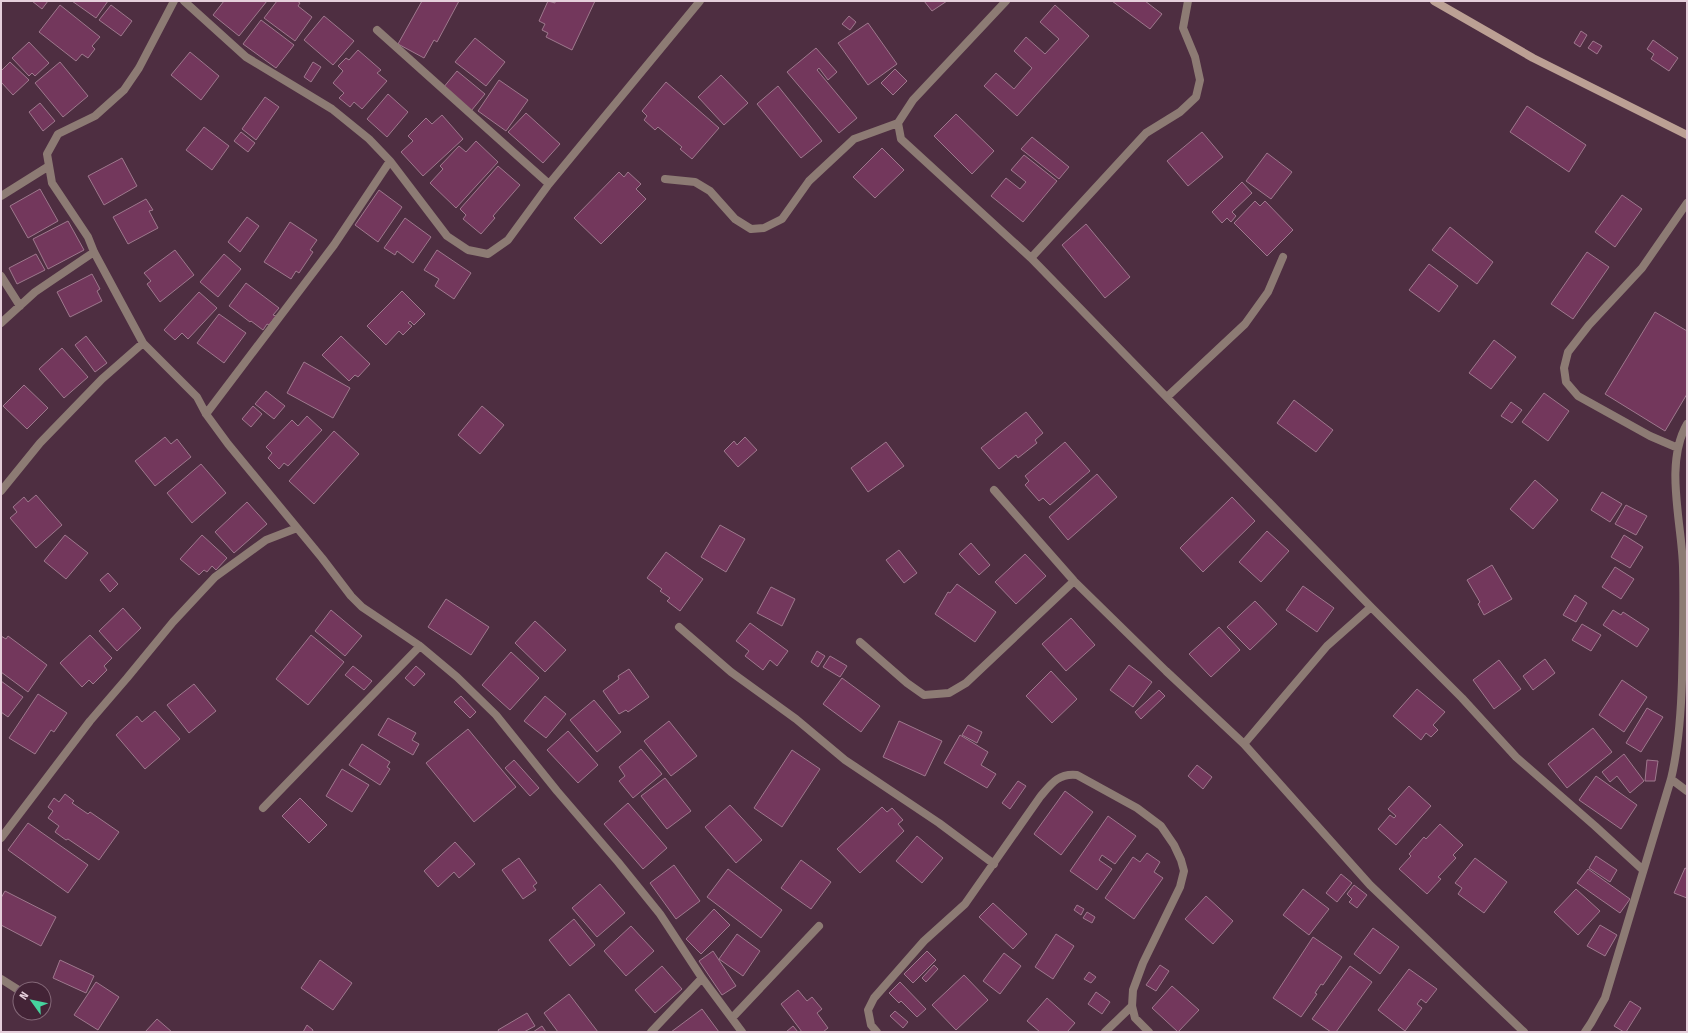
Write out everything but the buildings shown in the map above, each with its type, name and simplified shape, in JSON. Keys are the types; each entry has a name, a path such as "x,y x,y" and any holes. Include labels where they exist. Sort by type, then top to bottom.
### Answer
{"main road":[{"path":"1434,1 1533,58 1687,135"}],"street":[{"path":"174,1 139,68 124,90 95,116 58,134 47,154 52,183 88,237 94,252 143,343 197,398 206,414 228,444 351,596 362,607 420,646 457,678 496,716 660,914 702,978 742,1032"},
{"path":"184,1 246,57 332,110 369,139 390,161 447,236 468,250 488,254 508,240 549,184 700,1"},
{"path":"665,179 695,182 710,191 735,219 751,229 764,228 782,219 810,181 854,139 898,123 913,100 1006,1"},
{"path":"1031,258 1146,132 1180,112 1196,97 1200,80 1195,57 1183,28 1188,1"},
{"path":"377,30 549,184"},
{"path":"898,123 901,138 1031,258 1371,607 1462,698 1516,757 1643,870"},
{"path":"206,414 334,245 390,161"},
{"path":"1,196 49,166"},
{"path":"1678,448 1650,436 1578,396 1566,382 1564,368 1568,352 1589,325 1642,268 1687,203"},
{"path":"1,323 35,292 94,252"},
{"path":"1166,397 1245,324 1262,303 1283,257"},
{"path":"1,276 20,306"},
{"path":"1,491 40,443 102,379 143,343"},
{"path":"1585,1032 1592,1023 1605,998 1676,758 1681,715 1684,617 1682,545 1675,484 1675,466 1678,448 1687,424"},
{"path":"994,490 1074,581 1166,672 1244,744 1370,885 1524,1032"},
{"path":"1,838 90,721 173,622 215,577 266,540 297,528"},
{"path":"860,642 907,683 924,695 949,693 966,683 1074,581"},
{"path":"1244,744 1327,646 1371,607"},
{"path":"679,627 731,672 796,719 845,760 939,823 994,864"},
{"path":"263,808 420,646"},
{"path":"877,1032 871,1025 868,1010 874,998 924,941 965,904 1051,783 1068,774 1077,775 1116,795 1137,808 1161,826 1174,845 1181,860 1184,871 1180,887 1143,963 1133,990 1132,1006 1134,1018 1149,1032"},
{"path":"1671,779 1687,791"},
{"path":"732,1018 819,926"},
{"path":"651,1032 702,978"},
{"path":"1,979 12,987"},
{"path":"1105,1032 1132,1006"}]}
